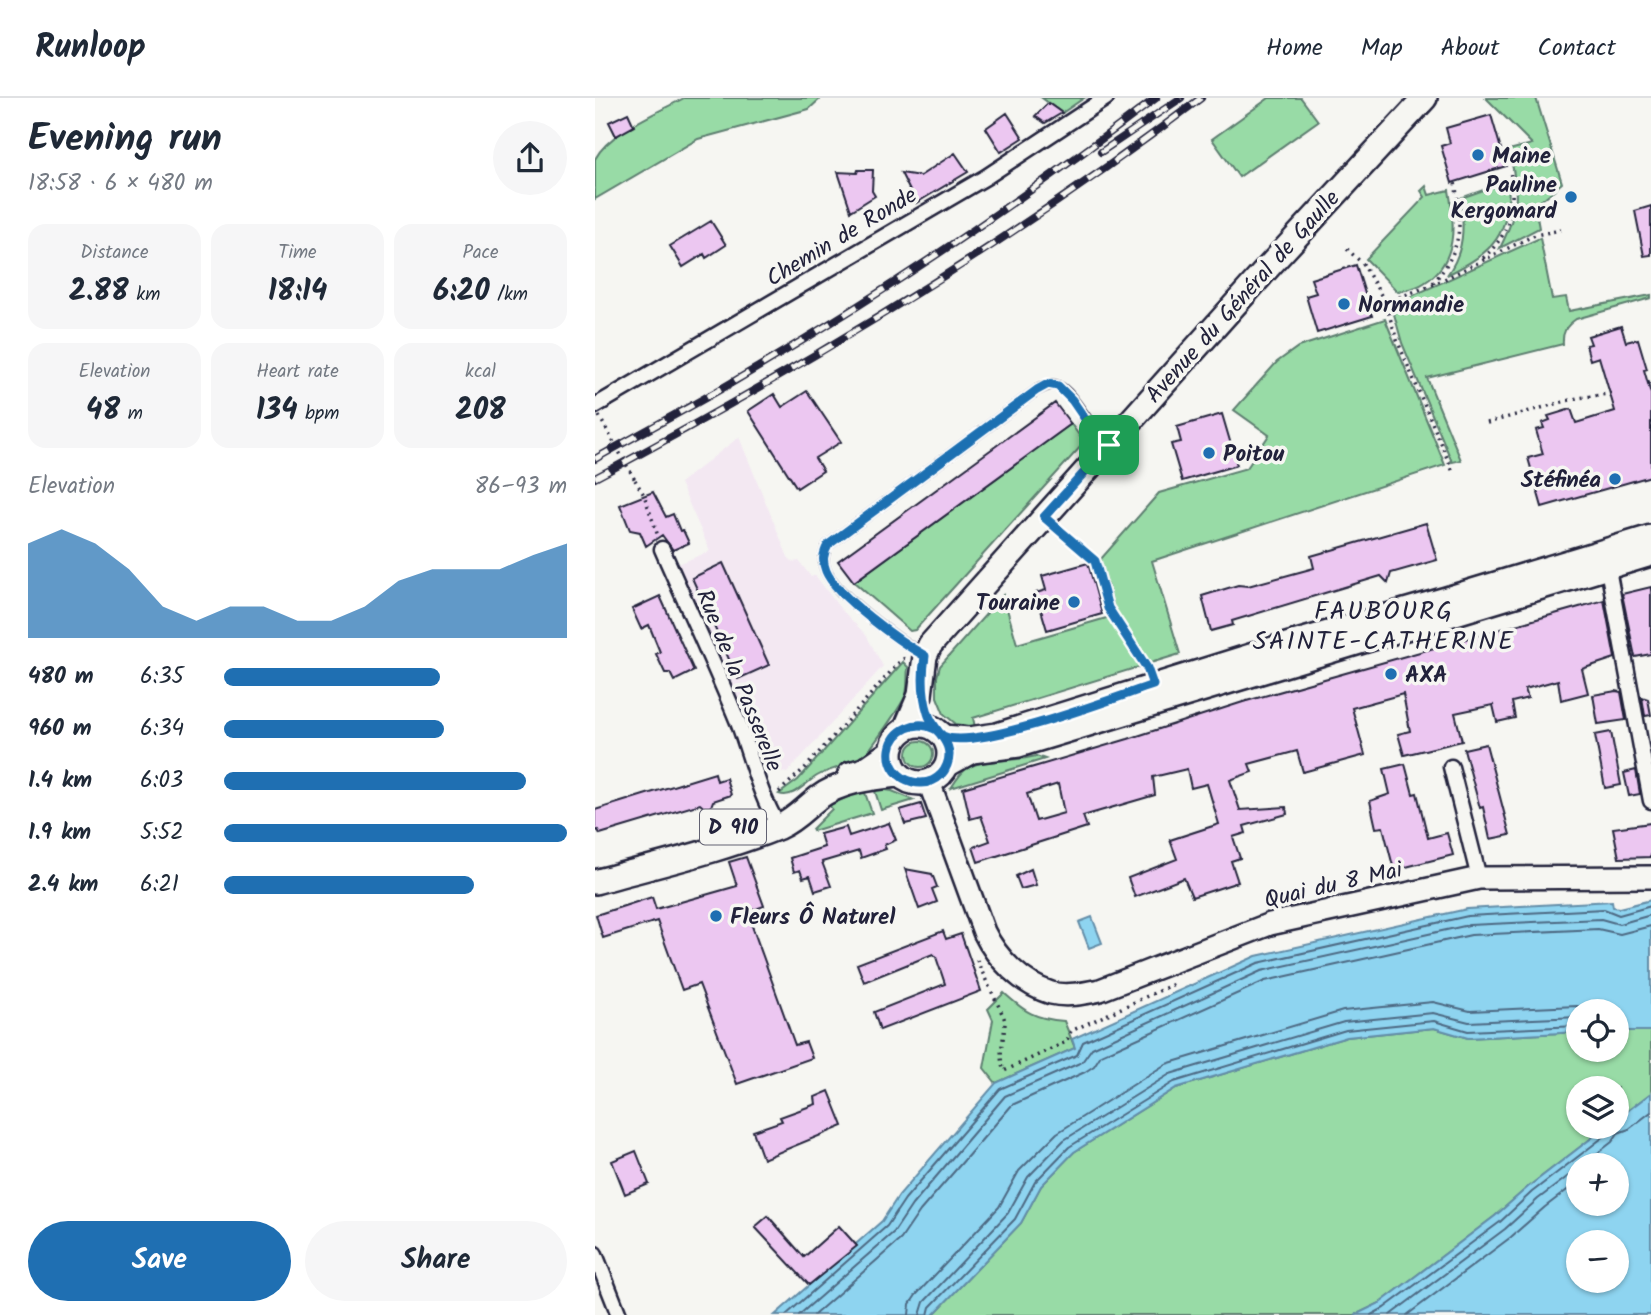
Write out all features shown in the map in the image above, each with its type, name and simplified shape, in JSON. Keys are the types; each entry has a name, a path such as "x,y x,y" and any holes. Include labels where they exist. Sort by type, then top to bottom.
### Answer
{"main road":[{"name":"Avenue du Général de Gaulle","path":"906,728 915,709 925,656 930,645 1288,245 1425,98"},
{"path":"1651,536 997,734 969,738 915,725 906,728 895,738 890,752 892,764 899,775 913,783 929,782 936,779 947,766 972,752 1019,746 1651,555"},
{"name":"Avenue du Général de Gaulle","path":"922,681 927,713 938,732"},
{"path":"938,732 949,748 947,766"},
{"name":"D 910","path":"595,882 722,847 776,821 792,806 827,784 864,770 890,752"},
{"name":"D 910","path":"595,866 795,818 820,796 841,786 867,778 899,775"},
{"name":"Quai du 8 Mai","path":"929,782 992,949 1022,978 1053,994 1079,994 1100,990 1270,924 1479,878 1651,877"}],"street":[{"name":"Chemin de Ronde","path":"597,411 986,177 1106,98"},
{"name":"Rue de la Passerelle","path":"662,549 727,695 745,740 761,793 776,821"},
{"path":"1608,569 1651,801"},
{"path":"1451,766 1479,878"},
{"path":"595,1254 619,1315"}],"lane":[{"path":"925,656 904,643 831,581 826,570 824,553 828,545 1048,384 1058,386 1072,400 1094,432 1109,445"}],"path":[{"path":"1479,262 1498,245 1509,223 1513,193 1510,169"},
{"path":"1432,285 1455,252 1459,228 1455,181"},
{"path":"1385,302 1432,285 1535,235 1561,230"},
{"path":"1347,249 1363,264 1385,302 1397,340 1453,472"},
{"path":"1487,424 1577,398 1616,393"},
{"path":"597,411 644,495 662,549"},
{"path":"1044,517 1095,561 1108,608 1147,668 1153,685"},
{"path":"776,821 775,795 805,768 902,659 925,656"}],"shaded area":[{"path":"739,437 788,557 793,562 799,561 811,577 815,575 839,607 866,635 883,666 787,773 768,769 676,565 710,551 680,483"}],"green space":[{"path":"684,98 821,98 809,109 698,139 595,199 595,159 602,149 622,132"},
{"path":"1042,98 1084,98 1062,113"},
{"path":"1269,98 1301,98 1318,121 1239,177 1212,139"},
{"path":"1486,98 1536,98 1562,183 1535,206 1539,228 1500,248 1511,222 1516,200 1509,150 1532,144"},
{"path":"1509,181 1506,216 1496,240 1477,258 1447,275 1457,257 1462,238 1461,198"},
{"path":"1426,186 1429,195 1449,190 1453,229 1448,253 1435,274 1424,283 1398,292 1366,259 1425,197 1421,191"},
{"path":"1540,238 1552,299 1566,297 1569,311 1651,295 1651,298 1576,319 1565,330 1563,344 1427,378 1461,460 1452,462 1402,343 1394,314 1399,306 1414,295"},
{"path":"1385,319 1445,465 1152,561 1180,654 1147,664 1114,609 1100,560 1159,493 1247,468 1269,435 1234,410 1277,362 1298,347"},
{"path":"1071,424 1083,444 915,630 910,631 854,582"},
{"path":"1003,595 1017,644 1110,617 1142,666 973,718 975,727 956,724 944,714 937,697 940,666"},
{"path":"903,662 908,667 906,694 863,757 817,776 790,794 779,794 798,780"},
{"path":"920,741 929,745 933,754 929,763 920,767 911,763 907,754 911,745"},
{"path":"1036,756 1045,759 951,788 971,766"},
{"path":"874,788 892,791 914,800 881,810"},
{"path":"864,790 872,813 813,831 832,809 829,805"},
{"path":"1004,993 1031,1013 1064,1021 1075,1048 996,1083 984,1068 993,1020 988,1009"},
{"path":"1434,1028 1468,1038 1566,1033 1566,1062 1629,1062 1629,1031 1651,1031 1651,1093 1629,1110 1629,1076 1566,1076 1566,1139 1590,1139 1572,1153 1566,1153 1566,1158 1495,1216 1380,1303 1355,1315 933,1315 1021,1223 1041,1186 1074,1152 1176,1088 1347,1037"}],"water":[{"path":"1651,900 1651,1031 1629,1031 1629,999 1566,999 1566,1033 1468,1038 1434,1028 1347,1037 1176,1088 1074,1152 1041,1186 1021,1223 933,1315 775,1315 882,1221 899,1195 996,1083 1075,1048 1072,1039 1256,956 1467,909 1612,901 1613,907"},
{"path":"1092,917 1102,943 1089,948 1079,922"},
{"path":"1651,1093 1651,1315 1355,1315 1380,1303 1495,1216 1566,1158 1566,1216 1629,1216 1629,1153 1572,1153 1590,1139 1629,1139 1629,1110"}],"building":[{"path":"1048,103 1062,113 1045,123 1035,116"},
{"path":"628,113 634,126 616,136 609,122"},
{"path":"1007,113 1023,138 1001,152 986,128"},
{"name":"Maine","path":"1491,115 1506,166 1452,183 1441,146 1450,143 1446,128"},
{"path":"955,153 968,172 916,203 901,173 920,176"},
{"path":"858,170 873,170 872,191 875,196 851,211 838,172 857,173"},
{"path":"1651,206 1651,255 1644,256 1635,211"},
{"path":"711,221 726,245 706,258 704,254 683,267 670,246"},
{"name":"Normandie","path":"1356,265 1372,316 1317,333 1306,296 1316,293 1311,279"},
{"path":"1621,326 1626,342 1638,339 1647,369 1644,370 1651,394 1651,476 1542,507 1528,458 1543,454 1536,430 1544,428 1542,423 1550,420 1548,416 1571,409 1576,423 1615,411 1599,357 1590,360 1586,345 1591,344 1588,336"},
{"path":"807,391 841,442 815,458 823,471 797,488 748,411 774,394 782,407"},
{"path":"1055,403 1071,424 854,582 838,561"},
{"name":"Poitou","path":"1222,414 1237,465 1182,481 1171,444 1181,442 1177,427"},
{"path":"653,492 666,517 673,514 689,543 673,550 662,535 646,546 640,532 630,530 620,505"},
{"path":"1426,523 1437,560 1391,573 1388,583 1381,576 1232,621 1233,625 1211,631 1202,596 1314,568 1311,556"},
{"path":"723,563 769,665 738,679 692,578"},
{"name":"Touraine","path":"1088,563 1102,614 1047,630 1036,593 1046,590 1042,576"},
{"path":"1651,587 1651,654 1635,657 1622,594"},
{"path":"660,596 694,671 674,681 670,673 665,673 656,654 660,652 649,625 641,629 632,609"},
{"path":"1604,600 1615,658 1582,669 1588,693 1561,700 1558,680 1525,689 1528,698 1512,702 1515,718 1497,722 1493,705 1455,713 1462,741 1404,755 1398,734 1410,731 1403,694 1352,708 1365,755 1303,772 1297,751 1249,764 1252,772 1230,780 1240,810 1286,807 1287,814 1244,826 1246,833 1233,837 1240,858 1231,861 1238,882 1192,897 1184,878 1135,897 1128,878 1177,859 1170,840 1219,824 1207,784 1191,788 1187,769 1153,777 1155,795 1083,816 1087,827 978,862 973,847 990,841 981,816 970,819 963,788 1243,702","holes":["1058,784 1064,813 1036,821 1027,794"]},
{"path":"1621,692 1626,720 1598,724 1593,695"},
{"path":"1642,697 1648,699 1651,715 1645,716"},
{"path":"1611,732 1621,785 1605,788 1595,735"},
{"path":"1486,744 1510,835 1490,839 1483,807 1480,808 1464,749"},
{"path":"1405,764 1413,794 1417,793 1428,838 1447,833 1453,855 1394,870 1383,827 1376,828 1370,801 1390,794 1384,769"},
{"path":"1636,770 1640,794 1629,796 1624,773"},
{"path":"715,773 717,781 726,778 731,795 713,801 709,812 700,804 600,834 598,830 595,831 595,810"},
{"path":"921,804 926,819 905,824 900,810"},
{"path":"889,823 896,840 884,845 886,849 861,858 859,851 822,862 831,886 815,891 810,876 803,878 800,870 794,872 790,858 824,847 820,834 846,827 849,836"},
{"path":"1651,823 1651,857 1619,858 1613,828"},
{"path":"746,857 764,906 747,912 795,1045 806,1042 812,1058 737,1084 699,984 682,990 657,921 603,938 596,915 652,897 656,909 737,886 729,862"},
{"path":"905,869 932,874 937,887 932,889 937,902 919,909"},
{"path":"1031,869 1036,885 1021,889 1016,876"},
{"path":"943,931 946,939 961,934 981,991 880,1030 874,1012 945,984 936,957 933,954 864,982 857,964"},
{"path":"829,1091 843,1126 763,1159 753,1131 782,1121 780,1117 816,1104 815,1097"},
{"path":"636,1151 649,1184 625,1194 612,1161"},
{"path":"768,1216 804,1257 839,1226 857,1246 809,1285 755,1227"}],"railway":[{"path":"595,459 725,387 902,277 1005,208 1156,98"},
{"path":"1101,152 1181,98"},
{"path":"595,478 752,392 906,300 1056,202 1201,98"}],"place":[{"name":"Maine","path":"1478,155"},
{"name":"Pauline Kergomard","path":"1571,197"},
{"name":"Normandie","path":"1344,304"},
{"name":"Poitou","path":"1209,453"},
{"name":"Stéfinéa","path":"1615,479"},
{"name":"Touraine","path":"1074,602"},
{"name":"AXA","path":"1391,674"},
{"name":"Fleurs Ô Naturel","path":"716,916"}],"district":[{"name":"FAUBOURG SAINTE-CATHERINE","path":"1384,625"}],"route":[{"path":"1109,445 1044,517 1095,561 1108,608 1147,668 1153,685 1015,729 981,737 943,736 933,728 924,725 906,728 895,738 890,752 895,770 905,780 921,784 936,779 949,760 947,741 933,728 927,713 922,681 925,656 904,643 831,581 824,561 828,545 1048,384 1058,386 1066,393 1094,432 1109,445"}]}
